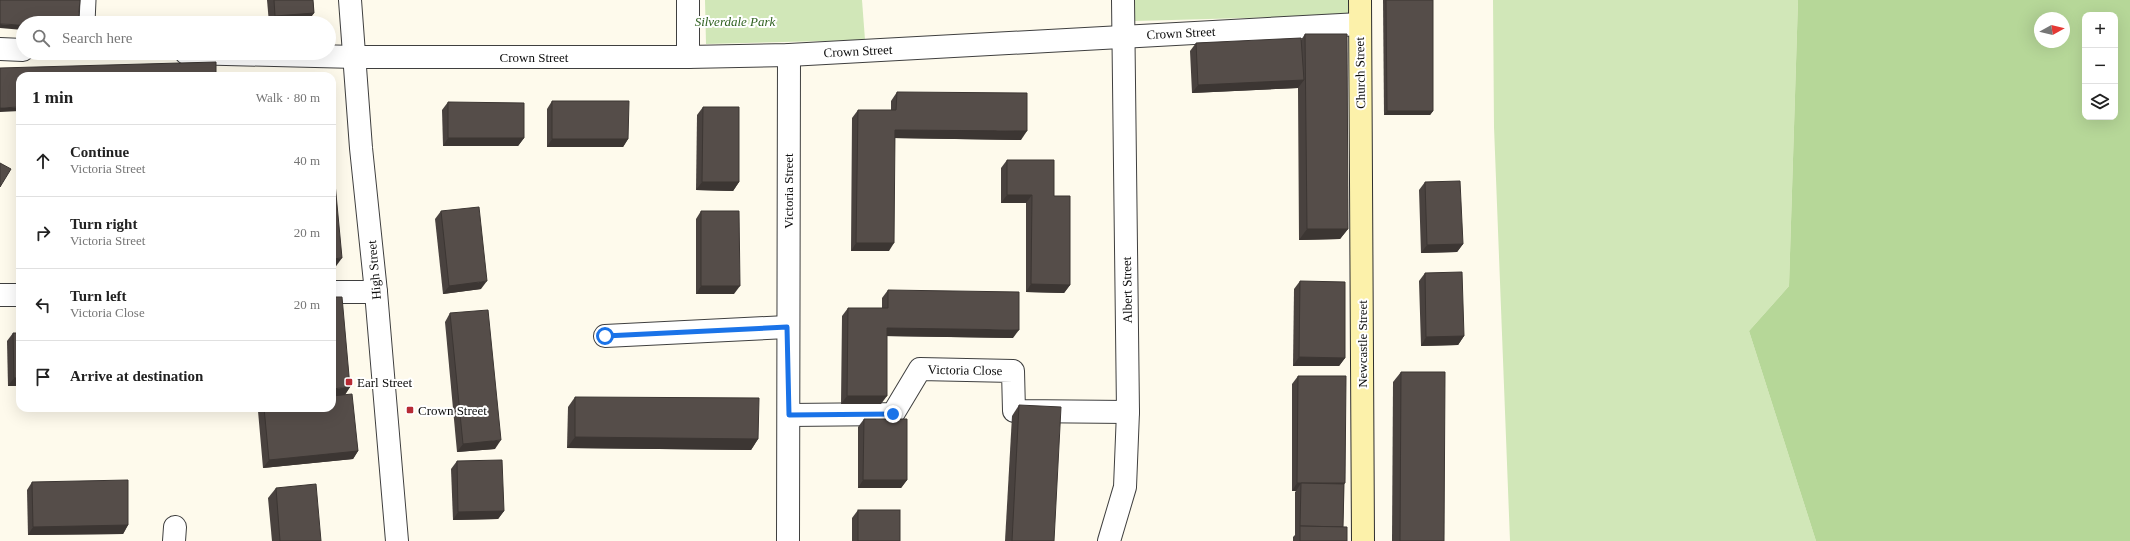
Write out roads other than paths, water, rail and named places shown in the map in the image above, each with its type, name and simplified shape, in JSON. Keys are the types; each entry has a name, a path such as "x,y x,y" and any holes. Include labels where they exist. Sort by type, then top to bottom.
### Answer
{"main road":[{"name":"Church Street","path":"1360,0 1362,147"},
{"name":"Newcastle Street","path":"1362,147 1363,541"}],"street":[{"name":"High Street","path":"350,0 356,57 361,148 376,292 397,541"},
{"path":"688,0 688,57"},
{"name":"Albert Street","path":"1109,541 1125,487 1128,412 1123,0"},
{"name":"Crown Street","path":"336,57 688,57 789,55 1360,24"},
{"path":"0,49 16,50"},
{"name":"Victoria Street","path":"788,541 789,415 787,327 789,55"},
{"path":"336,292 376,292"},
{"path":"0,295 16,295"},
{"path":"605,336 787,327"},
{"name":"Victoria Close","path":"789,415 893,414 920,369 1013,371 1014,411 1128,412"}],"lane":[{"path":"87,16 88,0"}],"place":[{"name":"Earl Street","path":"349,382"},
{"name":"Crown Street","path":"410,410"}],"park label":[{"name":"Silverdale Park","path":"735,21"}]}
